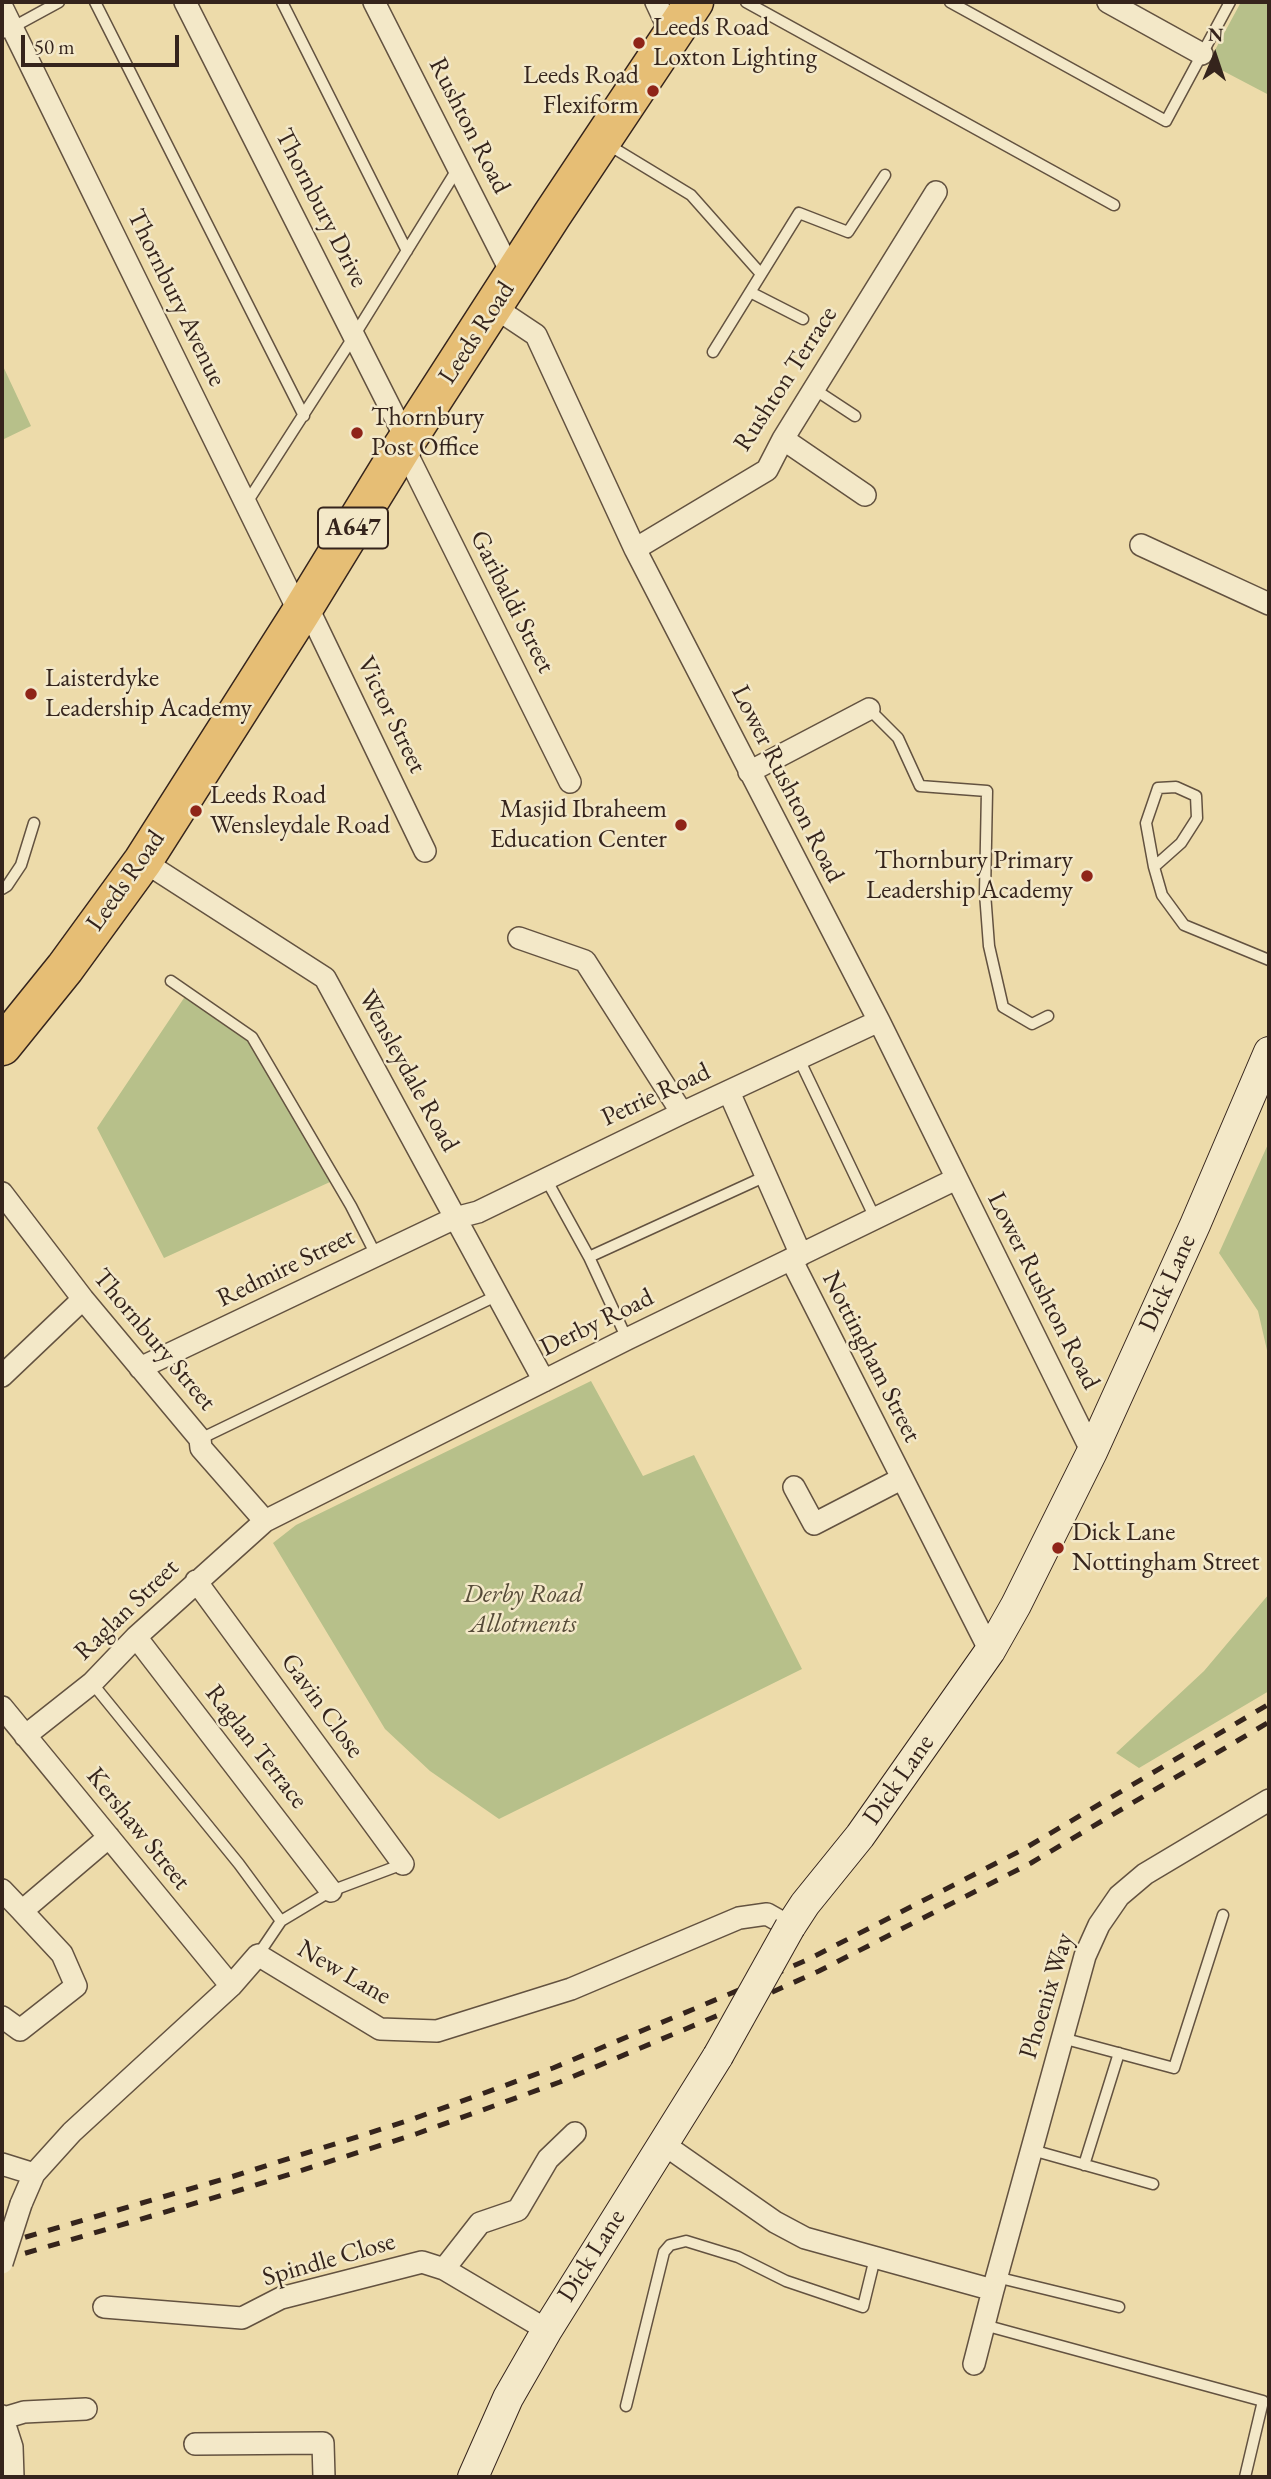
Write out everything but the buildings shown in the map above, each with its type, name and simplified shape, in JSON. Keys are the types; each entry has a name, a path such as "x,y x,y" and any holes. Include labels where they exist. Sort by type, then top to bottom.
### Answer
{"highway":[{"name":"Leeds Road","path":"2,1046 65,968 143,861 405,443 694,2"}],"street":[{"name":"Thornbury Drive","path":"185,2 354,336 405,443"},
{"name":"Rushton Road","path":"374,2 458,168 503,291"},
{"path":"656,2 672,36"},
{"path":"1108,2 1202,54"},
{"name":"Thornbury Avenue","path":"2,7 7,30 246,504 303,609"},
{"name":"Rushton Terrace","path":"635,549 767,470 783,439 936,192"},
{"name":"Lower Rushton Road","path":"503,291 536,335 635,549 879,1021 1092,1452"},
{"path":"783,439 865,495"},
{"name":"Garibaldi Street","path":"405,443 570,782"},
{"path":"1141,545 1269,604"},
{"name":"Victor Street","path":"303,609 425,850"},
{"path":"749,772 869,709"},
{"name":"Wensleydale Road","path":"143,861 325,978 544,1381"},
{"path":"519,938 585,961 682,1113"},
{"name":"Petrie Road","path":"455,1217 478,1212 879,1021"},
{"name":"Dick Lane","path":"473,2477 508,2398 547,2330 718,2056 790,1927 811,1896 860,1836 990,1651 1016,1605 1092,1452 1195,1225 1269,1052"},
{"path":"729,1092 766,1177 796,1257"},
{"name":"Derby Road","path":"265,1521 627,1339 956,1179"},
{"name":"Thornbury Street","path":"2,1193 83,1300 200,1439 201,1448 265,1521"},
{"name":"Redmire Street","path":"140,1368 455,1217"},
{"name":"Nottingham Street","path":"796,1257 901,1479 990,1651"},
{"path":"2,1376 83,1300"},
{"name":"Nottingham Street","path":"794,1487 814,1524 901,1479"},
{"name":"Raglan Street","path":"25,1736 92,1683 136,1637 265,1521"},
{"name":"Gavin Close","path":"196,1581 403,1864"},
{"name":"Raglan Terrace","path":"136,1637 331,1891"},
{"name":"Kershaw Street","path":"2,1707 231,1986"},
{"name":"Phoenix Way","path":"974,2364 994,2283 1091,1940 1119,1896 1145,1874 1269,1800"},
{"path":"22,1912 109,1837"},
{"path":"2,1890 62,1954 76,1986 20,2030 2,2017"},
{"name":"New Lane","path":"2,2263 34,2174 72,2132 231,1986 258,1955 380,2029 437,2031 571,1989 739,1918 768,1914 790,1927"},
{"path":"444,2269 480,2222 518,2210 548,2159 575,2133"},
{"path":"662,2143 789,2231 875,2258 994,2283"},
{"path":"2,2164 34,2174"},
{"name":"Spindle Close","path":"104,2306 242,2318 281,2298 422,2262 444,2269 547,2330"},
{"path":"13,2477 12,2447 3,2417 24,2412 86,2409"},
{"path":"195,2444 323,2443 324,2477"}],"lane":[{"path":"7,30 59,2"},
{"path":"95,2 303,415"},
{"path":"282,2 407,251"},
{"path":"746,2 1114,205"},
{"path":"950,2 1166,121 1230,2"},
{"path":"602,141 691,195 761,274"},
{"path":"246,504 458,168"},
{"path":"713,352 799,213 848,232 885,175"},
{"path":"750,292 803,319"},
{"path":"814,389 855,416"},
{"path":"869,709 898,738 920,786 987,791 985,893 989,946 1003,1007 1032,1024 1048,1016"},
{"path":"1154,867 1181,843 1197,818 1196,796 1176,787 1158,788 1146,823 1154,867 1162,895 1184,925 1269,960"},
{"path":"2,889 21,865 34,823"},
{"path":"171,981 252,1037 351,1206 376,1255"},
{"path":"799,1059 875,1218"},
{"path":"589,1257 766,1177"},
{"path":"546,1179 589,1257 627,1339"},
{"path":"200,1439 498,1295"},
{"path":"92,1683 239,1864 281,1921"},
{"path":"258,1955 281,1921 331,1891 403,1864"},
{"path":"1062,2038 1174,2068 1223,1915"},
{"path":"1084,2165 1119,2053"},
{"path":"1032,2150 1153,2184"},
{"path":"626,2406 664,2252 670,2245 686,2241 738,2257 786,2281 863,2307 875,2258"},
{"path":"994,2283 1119,2307"},
{"path":"984,2325 1263,2401 1245,2477"}],"green space":[{"path":"1241,2 1269,2 1269,95 1208,63"},
{"path":"2,364 31,426 2,440"},
{"path":"186,995 250,1041 330,1182 164,1258 97,1128"},
{"path":"1269,1142 1269,1359 1258,1311 1219,1253"},
{"name":"Derby Road Allotments","path":"591,1381 643,1476 694,1455 802,1669 499,1819 430,1771 385,1729 273,1543 296,1525"},
{"path":"1269,1594 1269,1691 1139,1768 1116,1753 1204,1671"}],"railway":[{"path":"2,2244 234,2176 410,2120 553,2068 751,1985 811,1958 1022,1850 1269,1704"},
{"path":"2,2260 240,2190 416,2134 560,2082 759,1998 819,1971 1031,1863 1269,1722"}],"place":[{"name":"Leeds Road Loxton Lighting","path":"639,43"},
{"name":"Leeds Road Flexiform","path":"653,91"},
{"name":"Thornbury Post Office","path":"357,433"},
{"name":"Laisterdyke Leadership Academy","path":"31,694"},
{"name":"Leeds Road Wensleydale Road","path":"196,811"},
{"name":"Masjid Ibraheem Education Center","path":"681,825"},
{"name":"Thornbury Primary Leadership Academy","path":"1087,876"},
{"name":"Dick Lane Nottingham Street","path":"1058,1548"}]}
